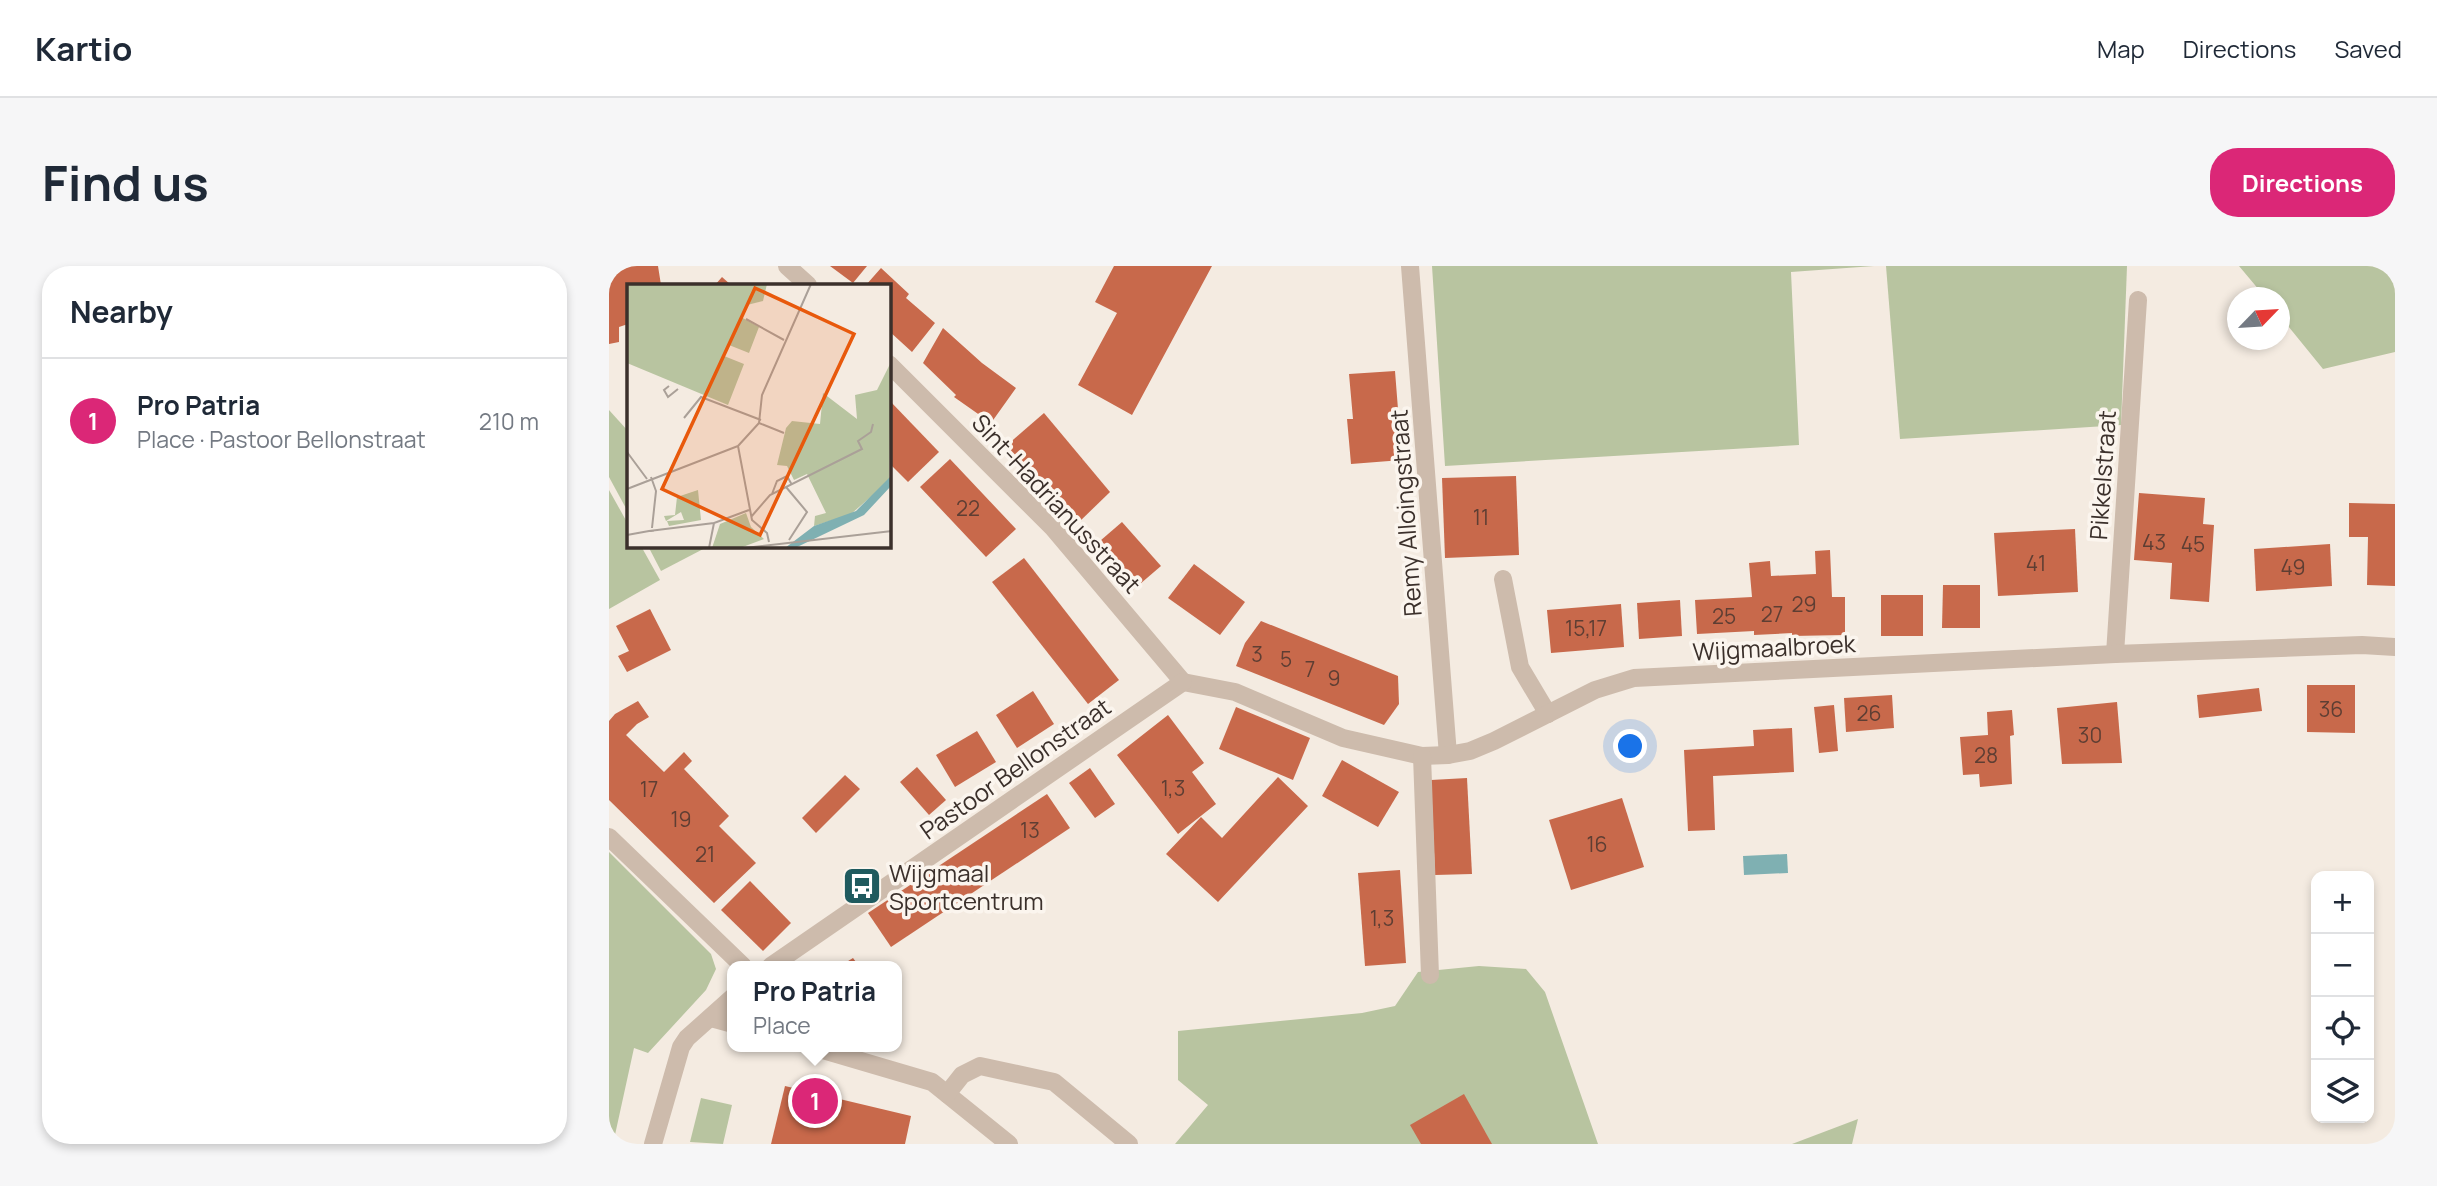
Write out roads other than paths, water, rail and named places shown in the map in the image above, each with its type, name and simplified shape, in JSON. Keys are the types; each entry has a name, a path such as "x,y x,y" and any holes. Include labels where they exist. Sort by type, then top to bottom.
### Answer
{"street":[{"path":"787,266 807,284"},
{"name":"Remy Alloingstraat","path":"1411,266 1448,755"},
{"name":"Pikkelstraat","path":"2115,654 2138,300"},
{"name":"Sint-Hadrianusstraat","path":"891,366 1053,528 1182,682"},
{"path":"1503,579 1520,667 1548,714"},
{"name":"Wijgmaalbroek","path":"1182,682 1235,692 1343,738 1422,756 1448,755 1494,741 1595,690 1634,678 2115,654 2362,645 2395,647"},
{"name":"Pastoor Bellonstraat","path":"778,961 1182,682"},
{"path":"1422,756 1430,975"},
{"path":"609,837 738,961"},
{"path":"653,1144 681,1047 687,1038 727,1003"},
{"path":"711,1017 727,1022"},
{"path":"830,1052 932,1082 1009,1144"},
{"path":"947,1094 962,1075 980,1066 1054,1082 1129,1144"}],"water":[{"path":"1787,854 1788,873 1744,875 1743,856"}],"place":[{"name":"Wijgmaal Sportcentrum","path":"862,886"},
{"name":"Pro Patria","path":"815,1101"}]}
